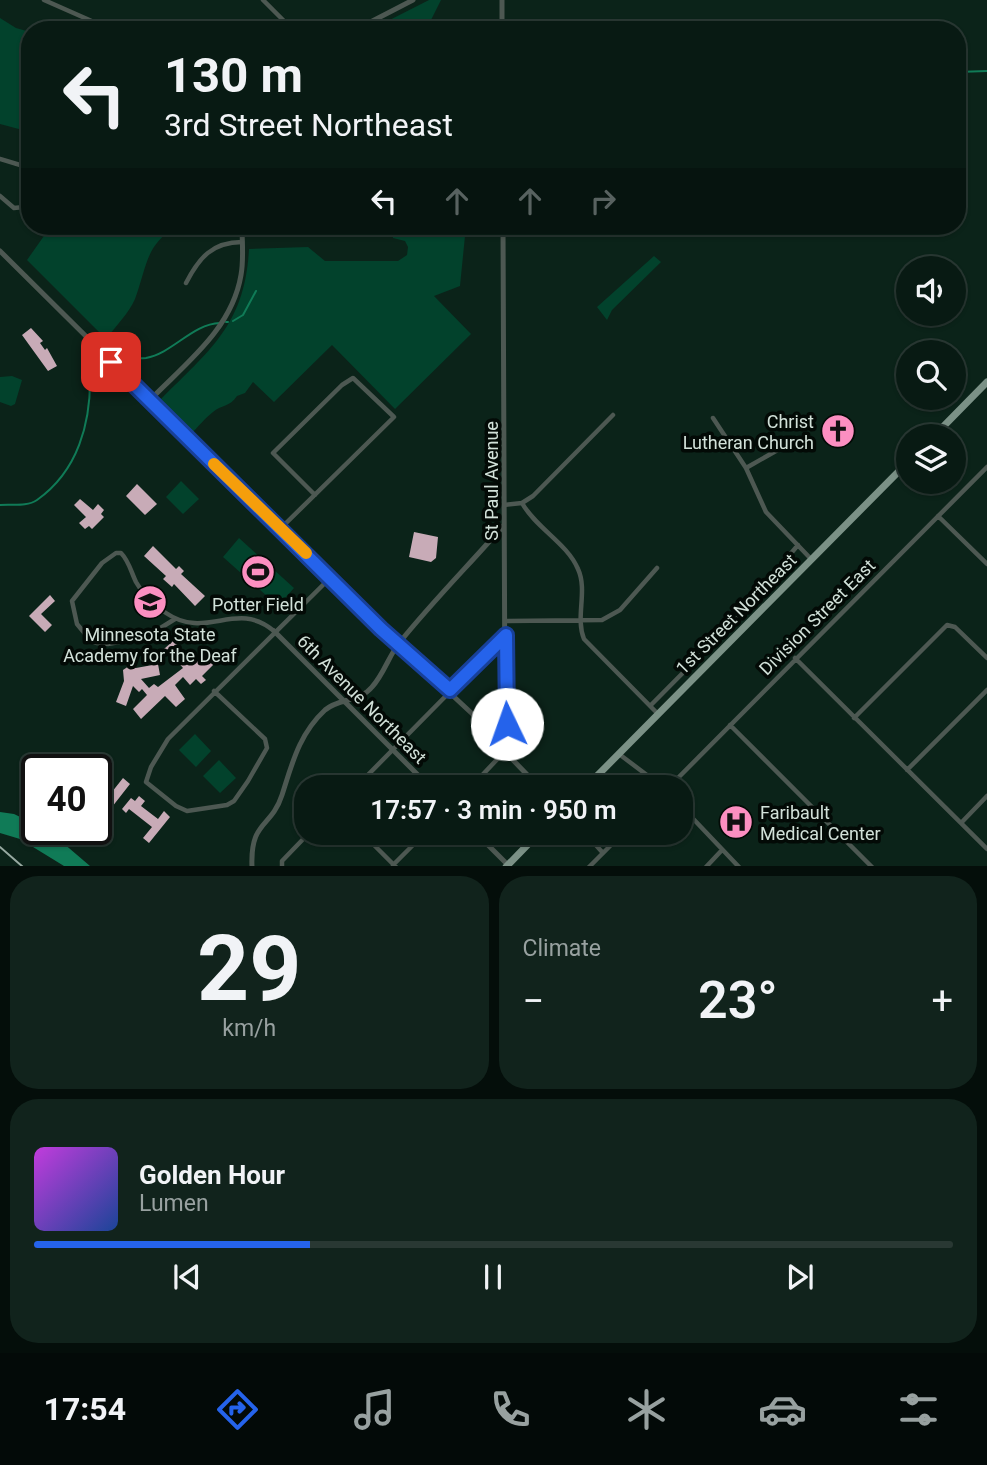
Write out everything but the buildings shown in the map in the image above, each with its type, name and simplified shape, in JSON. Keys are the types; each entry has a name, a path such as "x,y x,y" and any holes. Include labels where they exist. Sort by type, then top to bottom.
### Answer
{"main road":[{"path":"946,424 987,382"},
{"name":"1st Street Northeast","path":"598,775 896,474"},
{"path":"508,866 528,845"}],"street":[{"path":"44,0 92,21"},
{"path":"263,0 284,21"},
{"path":"372,21 413,0"},
{"path":"502,0 502,21"},
{"path":"0,159 21,165"},
{"path":"0,196 13,208 21,207"},
{"path":"150,400 210,340 226,316 241,275 242,235"},
{"name":"St Paul Avenue","path":"503,235 506,750"},
{"path":"186,283 196,264 210,250 226,243 242,242"},
{"path":"0,251 381,629 450,690 494,734 528,775"},
{"path":"280,529 315,495 394,418 353,378 342,385 272,453 315,495"},
{"path":"504,505 522,503 533,496 614,415"},
{"path":"713,418 746,468 766,512 812,559"},
{"path":"746,468 783,447"},
{"name":"Division Street East","path":"679,775 986,470"},
{"path":"522,503 530,517 568,555 579,571 581,631 586,642 659,715"},
{"path":"938,516 987,564"},
{"path":"252,866 252,849 257,831 282,796 293,755 325,711 370,690 399,643 504,525"},
{"path":"650,706 774,582 787,558 798,545"},
{"path":"176,619 146,636 108,644 91,641 77,624 72,601 97,568 116,552 125,558 138,586 149,601 176,619 200,624 241,616 256,619 274,631"},
{"path":"505,621 602,620 620,610 657,568"},
{"path":"214,691 265,739 267,748 234,801 215,808 187,811 176,806 146,782 159,750 214,691 331,577"},
{"path":"164,626 166,613"},
{"path":"854,718 950,625 987,659"},
{"name":"6th Avenue Northeast","path":"274,631 418,775"},
{"path":"367,775 506,635"},
{"path":"795,658 987,849"},
{"path":"907,770 987,690"},
{"path":"494,734 505,716"},
{"path":"730,725 872,866"},
{"path":"482,775 506,750"},
{"path":"619,754 648,775"},
{"path":"961,823 987,796"},
{"path":"693,819 739,866"},
{"path":"282,864 299,845"},
{"path":"374,845 394,866 412,845"},
{"path":"488,845 508,866"},
{"path":"595,845 603,853"},
{"path":"590,866 611,845"},
{"path":"706,866 722,850"}],"shaded area":[{"path":"429,0 441,0 430,21 388,21"},
{"path":"0,18 21,29 21,130 0,124"},
{"path":"45,235 164,235 148,258 135,299 126,315 106,339 27,260"},
{"path":"392,235 465,235 460,286 434,296 471,334 395,409 332,345 274,402 253,382 245,393 213,412 191,434 161,399 210,349 233,316 241,297 249,249 308,247 325,261 398,261 407,255 408,247 405,241 393,238"},
{"path":"654,256 661,262 612,310 607,320 597,307"},
{"path":"12,376 22,380 15,404 11,406 0,402 0,377"},
{"path":"181,481 199,499 183,514 166,497"},
{"name":"Potter Field","path":"239,538 294,588 278,606 223,557"},
{"path":"195,734 211,751 196,767 179,750"},
{"path":"219,760 236,778 220,793 203,776"},
{"path":"0,812 21,817 21,840 0,833"},
{"path":"30,845 65,845 90,866 64,866"}],"waterway":[{"path":"966,72 987,71"},
{"path":"233,321 243,315 256,291"},
{"path":"114,354 146,358 165,351 200,328 220,323"},
{"path":"0,505 33,502 63,475 79,445 84,428 90,375 105,361"}],"railway":[{"path":"0,847 22,866"}],"slow traffic":[{"path":"214,464 306,553"}],"place":[{"name":"Christ Lutheran Church","path":"838,431"},
{"name":"Potter Field","path":"258,572"},
{"name":"Minnesota State Academy for the Deaf","path":"150,602"},
{"name":"Faribault Medical Center","path":"736,822"}],"route":[{"path":"111,362 381,629 450,690 506,635 507,724"}]}
